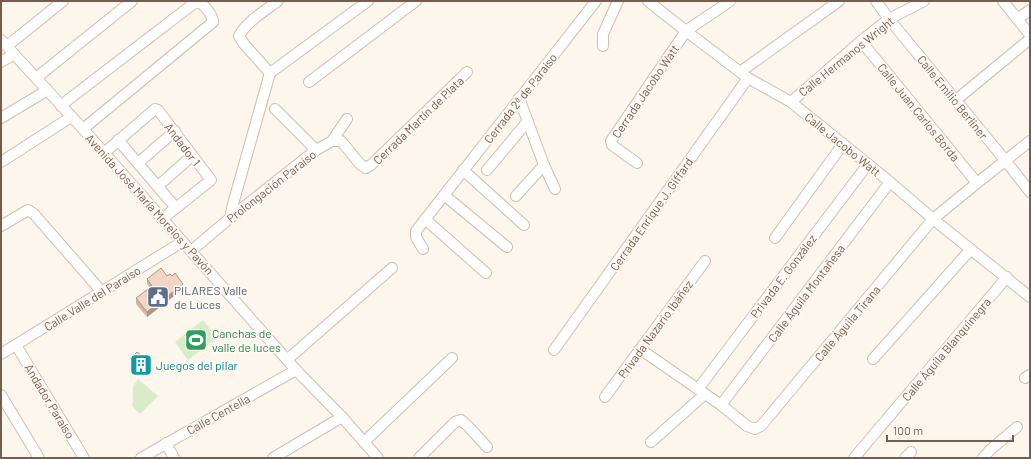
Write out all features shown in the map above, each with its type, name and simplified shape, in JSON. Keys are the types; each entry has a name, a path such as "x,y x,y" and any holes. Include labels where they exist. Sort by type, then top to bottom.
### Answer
{"street":[{"path":"4,43 63,1"},
{"path":"36,78 132,1"},
{"path":"270,73 244,44 239,36 247,25 278,1"},
{"path":"230,218 270,73 368,1"},
{"path":"309,82 416,1"},
{"name":"Cerrada 2ª de Paraíso","path":"423,249 416,237 416,230 596,1"},
{"path":"603,46 604,34 618,1"},
{"name":"Calle Jacobo Watt","path":"648,1 744,75 791,102 1030,297"},
{"path":"686,31 730,1"},
{"name":"Cerrada Enrique J. Giffard","path":"554,350 744,75 839,1"},
{"name":"Calle Emilio Berliner","path":"876,1 1030,192"},
{"name":"Calle Hermanos Wright","path":"791,102 861,41 889,19 924,1"},
{"path":"1003,1 1030,35"},
{"path":"62,106 193,4 198,2 202,4 212,18 213,22 83,129"},
{"path":"1017,19 1030,10"},
{"name":"Cerrada Jacobo Watt","path":"637,163 612,145 611,141 686,31"},
{"path":"956,100 1030,39"},
{"name":"Calle Juan Carlos Borda","path":"861,41 977,183"},
{"name":"Avenida José María Morelos y Pavón","path":"4,43 83,129 182,242 288,359 296,370 342,417 378,458"},
{"path":"1,62 14,54"},
{"name":"Cerrada Martín de Plata","path":"332,140 341,141 360,164 366,168 371,165 467,72"},
{"path":"1,118 47,89"},
{"path":"520,98 544,165 555,189"},
{"name":"Andador 1","path":"118,140 155,109 158,110 211,180 176,208"},
{"path":"275,109 316,150"},
{"path":"1,162 71,117"},
{"name":"Prolongación Paraíso","path":"191,251 316,150 332,140 347,119"},
{"path":"488,170 528,121"},
{"path":"138,163 175,131"},
{"path":"104,153 118,140 176,208 162,219"},
{"name":"Calle Águila Tirana","path":"721,405 747,426 755,429 761,426 933,219 1005,160 1030,142"},
{"path":"775,238 843,144"},
{"path":"158,186 192,156"},
{"name":"Privada E. González","path":"651,442 701,391 868,164"},
{"path":"516,196 544,165"},
{"path":"463,170 524,225"},
{"name":"Calle Águila Montañesa","path":"721,405 890,182"},
{"path":"444,195 508,247"},
{"path":"1,226 28,210 34,214 102,292"},
{"path":"425,219 486,273"},
{"name":"Calle Valle del Paraíso","path":"1,354 182,242"},
{"path":"873,359 971,249"},
{"name":"Privada Nazario Ibáñez","path":"605,397 705,261"},
{"path":"288,359 392,268"},
{"name":"Calle Águila Blanquinegra","path":"854,458 1007,277"},
{"name":"Andador Paraíso","path":"16,345 84,458"},
{"path":"640,349 721,405"},
{"path":"364,442 452,358"},
{"name":"Calle Centella","path":"141,458 296,370"},
{"path":"1,395 4,409 37,457"},
{"path":"273,458 342,417"},
{"path":"419,458 455,422 461,420 487,447"},
{"path":"983,458 1017,427"},
{"path":"166,443 174,458"}],"green space":[{"name":"Canchas de valle de luces","path":"203,320 217,338 188,360 175,342"},
{"path":"138,379 158,396 140,414 132,406 133,386"}],"building":[{"name":"PILARES Valle de Luces","path":"161,268 167,276 170,274 172,276 175,273 183,284 147,312 136,298 152,286 147,279"},
{"name":"Juegos del pilar","path":"137,352 151,363 144,372 130,359"}],"place":[{"name":"PILARES Valle de Luces","path":"158,297"},
{"name":"Canchas de valle de luces","path":"196,340"},
{"name":"Juegos del pilar","path":"141,365"}]}
